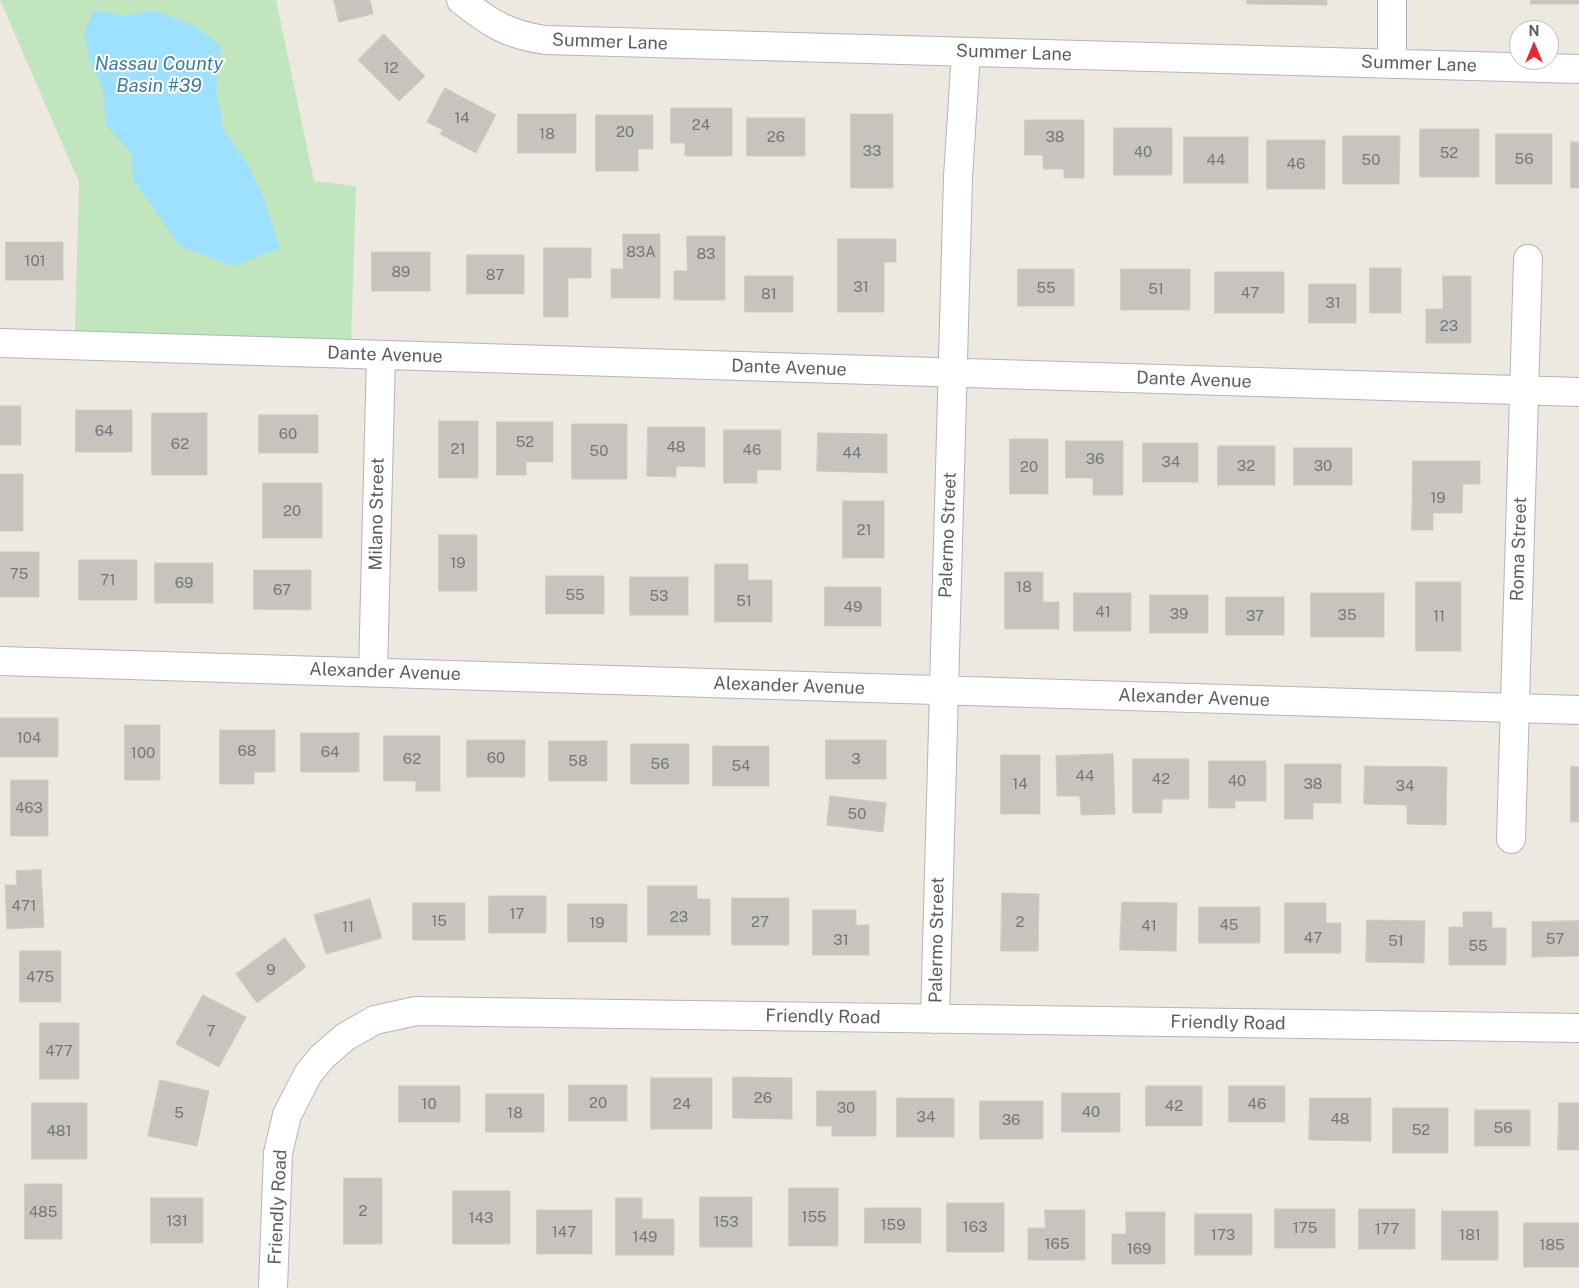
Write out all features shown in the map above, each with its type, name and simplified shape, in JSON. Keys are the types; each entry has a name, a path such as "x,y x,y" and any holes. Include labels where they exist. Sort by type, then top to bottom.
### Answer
{"street":[{"name":"Summer Lane","path":"461,0 484,20 519,36 545,40 1579,69"},
{"path":"1392,0 1392,64"},
{"name":"Palermo Street","path":"935,1019 958,177 966,52"},
{"name":"Roma Street","path":"1511,839 1528,259"},
{"name":"Dante Avenue","path":"0,343 1579,392"},
{"name":"Milano Street","path":"373,672 381,355"},
{"name":"Alexander Avenue","path":"0,661 1579,710"},
{"name":"Friendly Road","path":"274,1288 278,1153 287,1115 308,1074 322,1057 345,1037 375,1020 416,1011 1579,1028"}],"green space":[{"path":"0,0 276,0 314,181 356,186 351,342 75,331 79,182"}],"water":[{"name":"Nassau County Basin #39","path":"94,10 125,16 154,10 193,25 221,46 216,89 223,129 247,163 263,197 280,248 233,266 180,246 134,181 130,151 106,125 103,89 90,62 84,32"}],"building":[{"path":"334,0 370,0 373,14 339,22"},
{"path":"1247,0 1327,0 1327,5 1247,4"},
{"path":"1531,0 1579,0 1579,4 1531,4"},
{"path":"384,34 425,76 399,101 358,60"},
{"path":"445,88 496,115 476,153 440,134 443,130 427,122"},
{"path":"671,108 732,108 732,156 685,156 685,143 671,143"},
{"path":"518,114 576,114 576,153 518,153"},
{"path":"851,114 893,114 893,188 851,188"},
{"path":"596,115 653,115 653,149 638,149 638,171 596,171"},
{"path":"747,118 805,118 805,156 747,156"},
{"path":"1025,120 1084,120 1084,178 1064,178 1064,169 1043,169 1043,155 1025,155"},
{"path":"1114,128 1172,128 1172,175 1114,175"},
{"path":"1420,129 1479,129 1479,177 1420,177"},
{"path":"1496,134 1552,134 1552,184 1496,184"},
{"path":"1343,136 1400,136 1399,184 1343,184"},
{"path":"1184,137 1248,137 1248,183 1184,183"},
{"path":"1267,140 1325,140 1325,189 1267,189"},
{"path":"1571,142 1579,142 1579,188 1571,188"},
{"path":"623,234 660,234 660,298 611,298 611,269 623,269"},
{"path":"687,236 725,236 725,300 674,300 674,271 687,271"},
{"path":"838,239 896,239 896,262 884,262 884,312 838,312"},
{"path":"6,242 63,242 63,280 6,280"},
{"path":"544,248 591,248 591,278 568,278 568,317 544,317"},
{"path":"372,252 430,252 430,291 372,291"},
{"path":"467,255 524,255 524,294 467,294"},
{"path":"1370,268 1401,268 1401,313 1370,313"},
{"path":"1018,269 1074,269 1074,306 1018,306"},
{"path":"1121,269 1190,269 1190,310 1121,310"},
{"path":"1215,272 1284,272 1284,313 1215,313"},
{"path":"745,276 793,276 793,312 745,312"},
{"path":"1443,276 1471,276 1471,343 1426,343 1426,309 1443,309"},
{"path":"1309,284 1356,284 1356,323 1309,323"},
{"path":"0,406 21,406 21,445 0,445"},
{"path":"76,410 132,410 132,452 76,452"},
{"path":"152,413 207,413 207,475 152,475"},
{"path":"259,415 318,415 318,453 259,453"},
{"path":"439,421 478,421 478,478 439,478"},
{"path":"497,422 553,422 553,462 526,462 526,475 497,475"},
{"path":"572,424 627,424 627,479 572,479"},
{"path":"648,427 705,427 705,467 676,466 676,477 647,476"},
{"path":"724,430 781,430 781,470 757,470 757,483 724,483"},
{"path":"818,433 887,434 887,473 817,471"},
{"path":"1010,439 1048,439 1048,494 1010,494"},
{"path":"1066,441 1123,441 1123,495 1093,495 1093,478 1066,478"},
{"path":"1143,443 1198,443 1198,482 1143,482"},
{"path":"1218,446 1275,446 1275,485 1218,485"},
{"path":"1294,448 1352,448 1352,485 1294,485"},
{"path":"1413,461 1480,461 1480,484 1463,484 1462,513 1433,513 1433,530 1412,530"},
{"path":"0,474 23,474 23,531 0,531"},
{"path":"263,483 322,483 322,538 263,538"},
{"path":"843,501 884,501 884,558 843,558"},
{"path":"439,535 477,535 477,591 439,591"},
{"path":"0,552 39,552 39,597 0,597"},
{"path":"79,560 137,560 137,600 79,600"},
{"path":"155,563 213,563 213,603 155,603"},
{"path":"715,564 748,564 748,580 772,580 772,622 715,622"},
{"path":"254,570 311,570 311,610 254,609"},
{"path":"1005,572 1043,572 1043,602 1059,602 1059,629 1005,629"},
{"path":"546,576 604,576 604,614 546,614"},
{"path":"630,577 688,577 688,615 630,615"},
{"path":"1416,582 1461,582 1461,651 1416,651"},
{"path":"825,587 881,587 881,626 825,626"},
{"path":"1074,593 1131,593 1131,631 1074,631"},
{"path":"1311,593 1384,593 1384,637 1311,637"},
{"path":"1150,595 1208,595 1208,633 1150,633"},
{"path":"1226,597 1284,597 1284,635 1226,635"},
{"path":"0,718 58,718 58,757 0,757"},
{"path":"125,725 160,725 160,780 125,780"},
{"path":"220,730 275,730 275,772 254,772 254,784 220,784"},
{"path":"301,733 359,733 359,772 301,772"},
{"path":"384,736 440,736 440,791 416,791 416,781 384,781"},
{"path":"467,740 525,740 525,777 467,777"},
{"path":"826,740 886,740 886,779 826,779"},
{"path":"549,741 607,741 607,781 549,781"},
{"path":"631,744 689,744 689,784 631,784"},
{"path":"713,746 769,746 769,786 713,786"},
{"path":"1113,754 1115,814 1081,815 1080,796 1057,796 1056,756"},
{"path":"1001,755 1040,755 1040,814 1001,814"},
{"path":"1133,759 1189,759 1189,799 1162,799 1162,813 1133,813"},
{"path":"1209,761 1266,761 1266,801 1235,801 1235,808 1209,808"},
{"path":"1285,764 1341,764 1341,803 1313,803 1313,819 1285,819"},
{"path":"1365,766 1447,767 1446,825 1407,824 1407,805 1364,804"},
{"path":"1571,766 1579,767 1579,822 1571,822"},
{"path":"11,780 48,780 48,836 11,836"},
{"path":"830,796 886,803 883,832 827,825"},
{"path":"41,870 44,927 7,929 5,885 17,885 16,871"},
{"path":"648,886 697,886 697,899 710,899 710,935 648,935"},
{"path":"1002,893 1039,894 1038,951 1001,951"},
{"path":"489,896 546,896 546,933 489,933"},
{"path":"732,898 789,898 789,945 732,945"},
{"path":"370,899 382,938 326,954 314,915"},
{"path":"1122,902 1177,903 1176,951 1120,950"},
{"path":"413,903 465,903 465,940 413,940"},
{"path":"1285,903 1326,903 1326,923 1341,923 1341,953 1285,953"},
{"path":"568,904 627,904 627,942 568,942"},
{"path":"1199,907 1260,907 1260,943 1199,943"},
{"path":"813,910 856,910 856,925 869,925 869,955 813,955"},
{"path":"1463,912 1492,912 1492,928 1506,928 1506,965 1449,965 1449,927 1463,927"},
{"path":"1367,920 1425,921 1424,963 1366,962"},
{"path":"1579,921 1579,956 1532,957 1532,922"},
{"path":"285,938 306,967 257,1003 236,974"},
{"path":"20,951 61,951 61,1002 20,1002"},
{"path":"203,995 246,1017 219,1067 176,1044"},
{"path":"40,1023 79,1023 79,1079 40,1079"},
{"path":"733,1077 792,1078 792,1119 733,1118"},
{"path":"651,1078 712,1078 712,1129 651,1129"},
{"path":"160,1080 209,1091 197,1146 148,1136"},
{"path":"569,1085 627,1085 627,1121 569,1121"},
{"path":"399,1086 460,1086 460,1122 399,1122"},
{"path":"1146,1086 1202,1086 1202,1126 1146,1126"},
{"path":"1229,1086 1285,1086 1285,1122 1229,1122"},
{"path":"817,1091 876,1091 876,1136 832,1136 832,1126 817,1126"},
{"path":"1062,1093 1120,1093 1120,1132 1062,1132"},
{"path":"486,1094 544,1094 544,1132 486,1132"},
{"path":"897,1098 954,1098 954,1137 897,1137"},
{"path":"1310,1098 1371,1098 1371,1141 1309,1140"},
{"path":"980,1101 1043,1101 1043,1139 980,1139"},
{"path":"32,1103 87,1103 87,1159 32,1159"},
{"path":"1559,1103 1579,1103 1579,1150 1558,1150"},
{"path":"1393,1108 1448,1108 1448,1153 1393,1153"},
{"path":"1475,1110 1530,1110 1530,1146 1475,1146"},
{"path":"344,1178 382,1178 382,1244 344,1244"},
{"path":"25,1184 62,1184 62,1239 25,1239"},
{"path":"789,1188 838,1188 838,1246 789,1246"},
{"path":"453,1191 510,1191 510,1244 453,1244"},
{"path":"700,1197 752,1197 752,1247 700,1247"},
{"path":"151,1198 203,1198 203,1243 151,1243"},
{"path":"616,1198 642,1198 642,1219 674,1219 674,1255 616,1255"},
{"path":"947,1203 1004,1203 1004,1252 947,1252"},
{"path":"865,1208 921,1208 921,1243 865,1243"},
{"path":"1275,1209 1335,1209 1335,1248 1275,1248"},
{"path":"1359,1209 1415,1209 1415,1249 1359,1249"},
{"path":"537,1210 592,1210 592,1254 537,1254"},
{"path":"1045,1210 1085,1210 1085,1260 1028,1260 1028,1228 1045,1228"},
{"path":"1442,1211 1498,1211 1498,1260 1442,1260"},
{"path":"1126,1212 1165,1212 1165,1264 1112,1264 1112,1234 1126,1234"},
{"path":"1195,1214 1252,1214 1252,1255 1195,1255"},
{"path":"1524,1223 1579,1223 1579,1267 1524,1267"}]}
